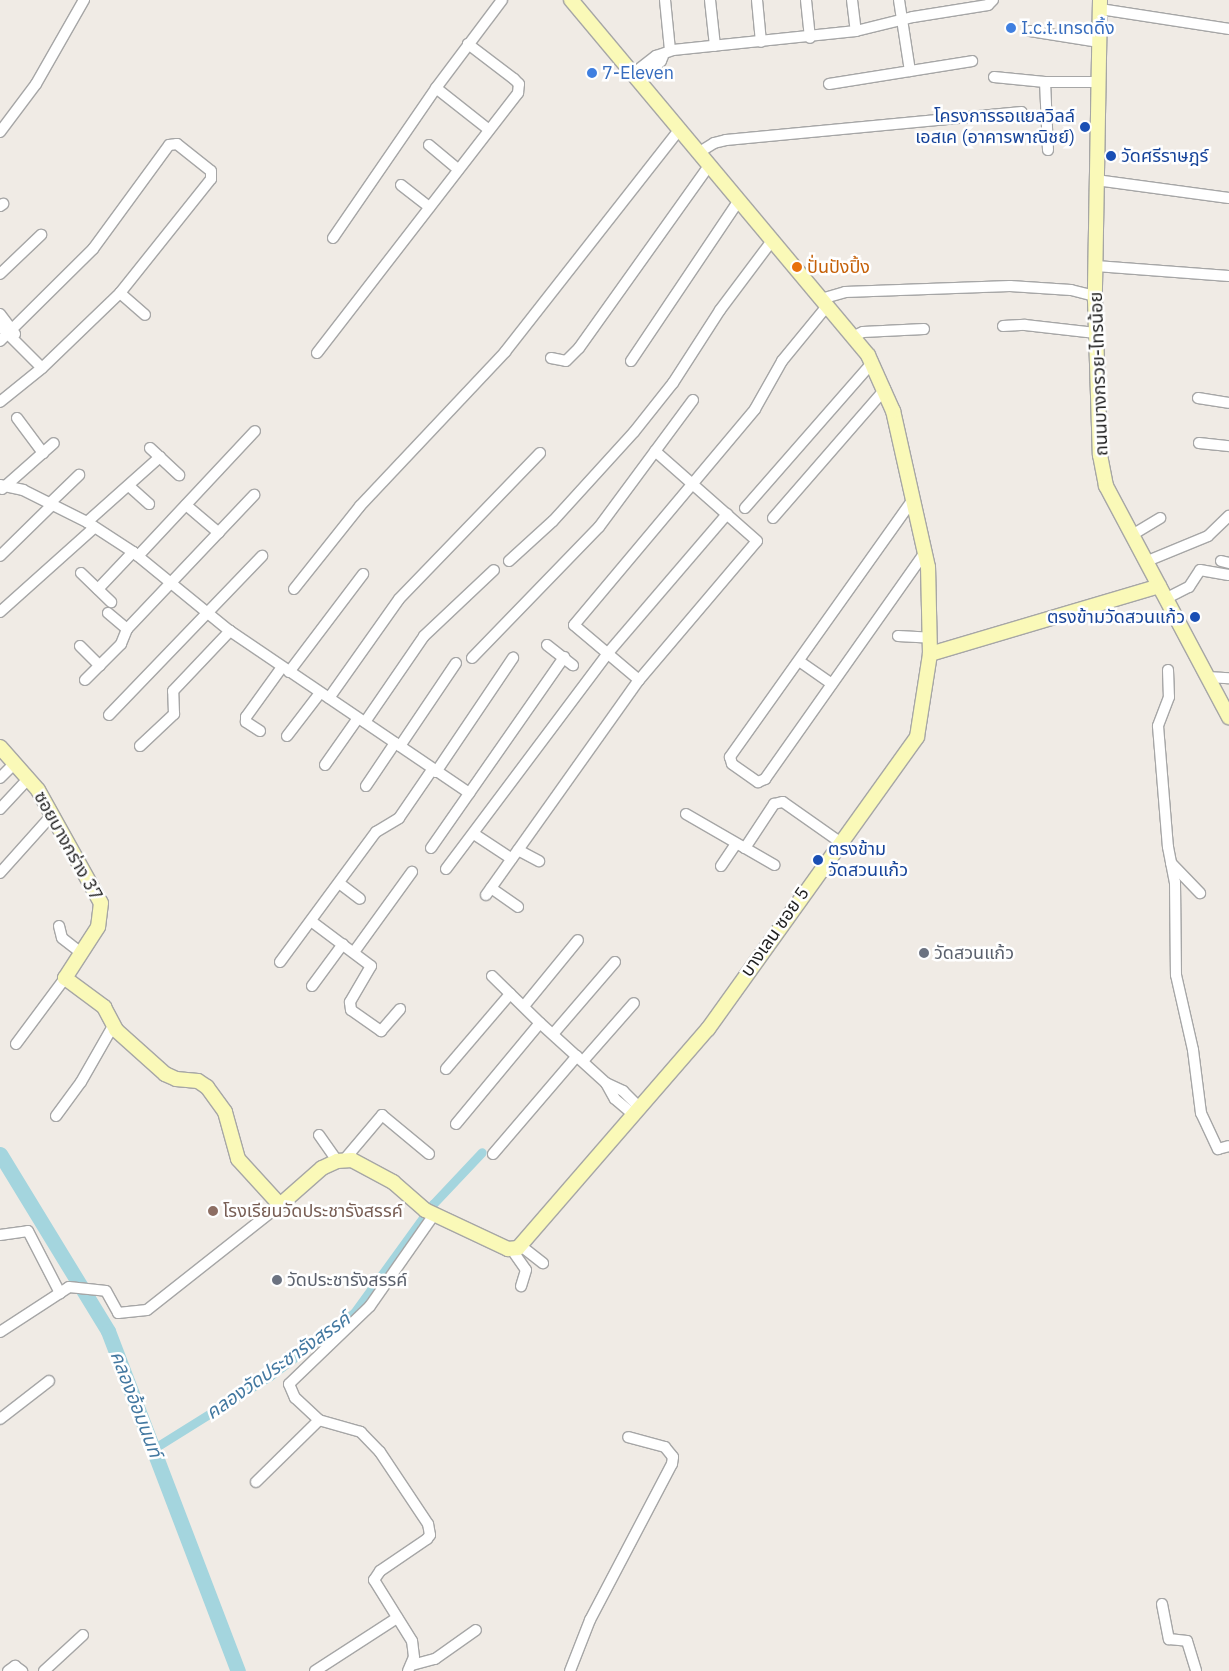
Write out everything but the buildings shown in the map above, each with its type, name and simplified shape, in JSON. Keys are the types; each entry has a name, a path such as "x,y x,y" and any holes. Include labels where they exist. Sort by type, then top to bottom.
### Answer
{"street":[{"path":"0,132 36,84 84,0"},
{"path":"333,238 436,88 502,0"},
{"name":"บางเลน ซอย 5","path":"516,1248 708,1029 840,842 917,737 931,638 926,551 885,389 872,362 854,336 771,242 637,76 571,0"},
{"path":"665,0 666,53"},
{"path":"710,0 715,46"},
{"path":"757,0 760,42"},
{"path":"806,0 810,38"},
{"path":"852,0 856,31"},
{"path":"899,0 910,71"},
{"path":"637,76 656,56 666,53 715,46 810,38 856,31 902,20 947,5 988,5 993,0"},
{"path":"1100,5 1229,29"},
{"name":"ถนนบางกรวย-ไทรน้อย","path":"1100,5 1095,296 1100,456 1106,486 1229,717"},
{"path":"1030,31 1099,42"},
{"path":"317,353 488,129 518,93 519,84 468,44"},
{"path":"828,84 972,61"},
{"path":"994,77 1045,82 1098,82"},
{"path":"1045,82 1048,150"},
{"path":"436,88 488,129"},
{"path":"698,153 714,143 726,140 1022,112"},
{"path":"294,589 360,506 505,352 679,130"},
{"path":"0,402 42,368 120,293 211,179 208,167 177,144 169,146 93,249 7,335"},
{"path":"429,145 458,170"},
{"path":"551,358 566,361 579,348 708,166"},
{"path":"1096,180 1229,198"},
{"path":"402,186 429,207"},
{"path":"632,361 738,202"},
{"path":"0,274 41,235"},
{"path":"509,561 554,521 634,432 673,383 720,310 771,242"},
{"path":"1096,266 1229,276"},
{"path":"639,680 574,625 755,409 782,361 824,302 845,292 1010,286 1071,290 1095,296"},
{"path":"120,293 145,315"},
{"path":"0,314 7,335"},
{"path":"1003,326 1024,324 1096,333"},
{"path":"0,326 7,335 19,342 42,368"},
{"path":"854,336 873,331 924,329"},
{"path":"745,508 872,362"},
{"path":"773,518 885,389"},
{"path":"1198,398 1229,403"},
{"path":"472,658 599,527 693,400"},
{"path":"18,418 43,452"},
{"path":"98,589 186,505 256,431"},
{"path":"1199,442 1229,446"},
{"path":"54,443 2,484 51,504 91,525 136,554 230,631 468,793"},
{"path":"150,448 179,475"},
{"path":"518,907 489,892 639,680 757,541 655,452"},
{"path":"287,736 324,696 399,599 540,453"},
{"path":"0,612 160,457"},
{"path":"0,556 79,475"},
{"path":"129,486 149,504"},
{"path":"85,680 121,644 127,629 254,495"},
{"path":"914,498 730,757 732,764 755,781 762,782 926,551"},
{"path":"186,505 219,533"},
{"path":"446,869 608,653 727,514"},
{"path":"1146,562 1208,536 1229,516"},
{"path":"1132,535 1160,518"},
{"path":"109,715 262,556"},
{"path":"326,765 424,636 494,570"},
{"path":"930,654 1162,592 1189,587 1200,570 1229,575"},
{"path":"81,573 111,602"},
{"path":"260,731 246,722 246,717 363,574"},
{"path":"108,613 127,629"},
{"path":"140,746 174,714 173,691 230,631"},
{"path":"898,636 931,638"},
{"path":"547,645 573,665"},
{"path":"80,646 100,666"},
{"path":"431,848 564,657"},
{"path":"280,962 376,832 399,818 513,658"},
{"path":"799,660 832,684"},
{"path":"366,786 398,745 456,663"},
{"path":"1168,670 1169,697 1158,726 1171,863 1175,882 1176,976 1193,1050 1201,1112 1218,1149 1229,1146"},
{"path":"1207,677 1229,678"},
{"name":"ซอยบางกร่าง 37","path":"0,747 28,778 53,814 101,903 98,927 80,952 65,978"},
{"path":"0,778 15,763"},
{"path":"0,809 28,778"},
{"path":"720,866 740,846 774,804 780,801 790,805 840,842"},
{"path":"0,873 53,814"},
{"path":"686,814 774,865"},
{"path":"474,834 512,859"},
{"path":"518,850 539,861"},
{"path":"1171,863 1200,893"},
{"path":"354,952 412,872"},
{"path":"340,883 360,899"},
{"path":"311,921 368,962 371,970 350,1002 350,1010 381,1031 400,1008"},
{"path":"59,926 62,938 80,952"},
{"path":"524,1006 578,940"},
{"path":"312,986 343,944"},
{"path":"553,1034 614,962"},
{"path":"492,976 606,1083 622,1091 637,1112"},
{"path":"16,1044 65,978 104,1007 113,1026 171,1078 190,1079 207,1087 225,1112 238,1159 280,1205"},
{"path":"446,1069 510,994"},
{"path":"493,1154 634,1003"},
{"path":"456,1124 540,1023"},
{"path":"56,1116 81,1082 113,1026"},
{"path":"0,1332 69,1287 106,1291 118,1313 147,1310 280,1205 322,1168 340,1161 382,1114 429,1154"},
{"path":"319,1136 340,1161 363,1164 398,1186 407,1198 431,1212 516,1248 543,1263"},
{"path":"431,1212 370,1306 291,1381 291,1393 319,1420 361,1432 380,1452 428,1524 430,1535 427,1540 380,1571 374,1580 412,1641 410,1668 435,1659 476,1630"},
{"path":"0,1235 28,1231 60,1293"},
{"path":"516,1248 526,1270 521,1286"},
{"path":"0,1419 49,1381"},
{"path":"256,1482 319,1420"},
{"path":"570,1671 590,1620 672,1464 672,1457 664,1447 628,1437"},
{"path":"1162,1604 1169,1639 1187,1642 1196,1671"},
{"path":"315,1671 397,1618"},
{"path":"44,1671 83,1635"},
{"path":"8,1671 15,1666 22,1671"}],"waterway":[{"name":"คลองวัดประชารังสรรค์","path":"153,1449 270,1376 354,1313 433,1204 482,1152"},
{"name":"คลองอ้อมนนท์","path":"0,1154 108,1331 238,1671"}],"place":[{"name":"I.c.t.เทรดดิ้ง","path":"1011,28"},
{"name":"7-Eleven","path":"592,73"},
{"name":"โครงการรอแยลวิลล์ เอสเค (อาคารพาณิชย์)","path":"1085,127"},
{"name":"วัดศรีราษฎร์","path":"1111,156"},
{"name":"ปั่นปังปิ้ง","path":"797,267"},
{"name":"ตรงข้ามวัดสวนแก้ว","path":"1195,617"},
{"name":"ตรงข้าม วัดสวนแก้ว","path":"818,860"},
{"name":"วัดสวนแก้ว","path":"924,953"},
{"name":"โรงเรียนวัดประชารังสรรค์","path":"213,1211"},
{"name":"วัดประชารังสรรค์","path":"277,1280"}]}
